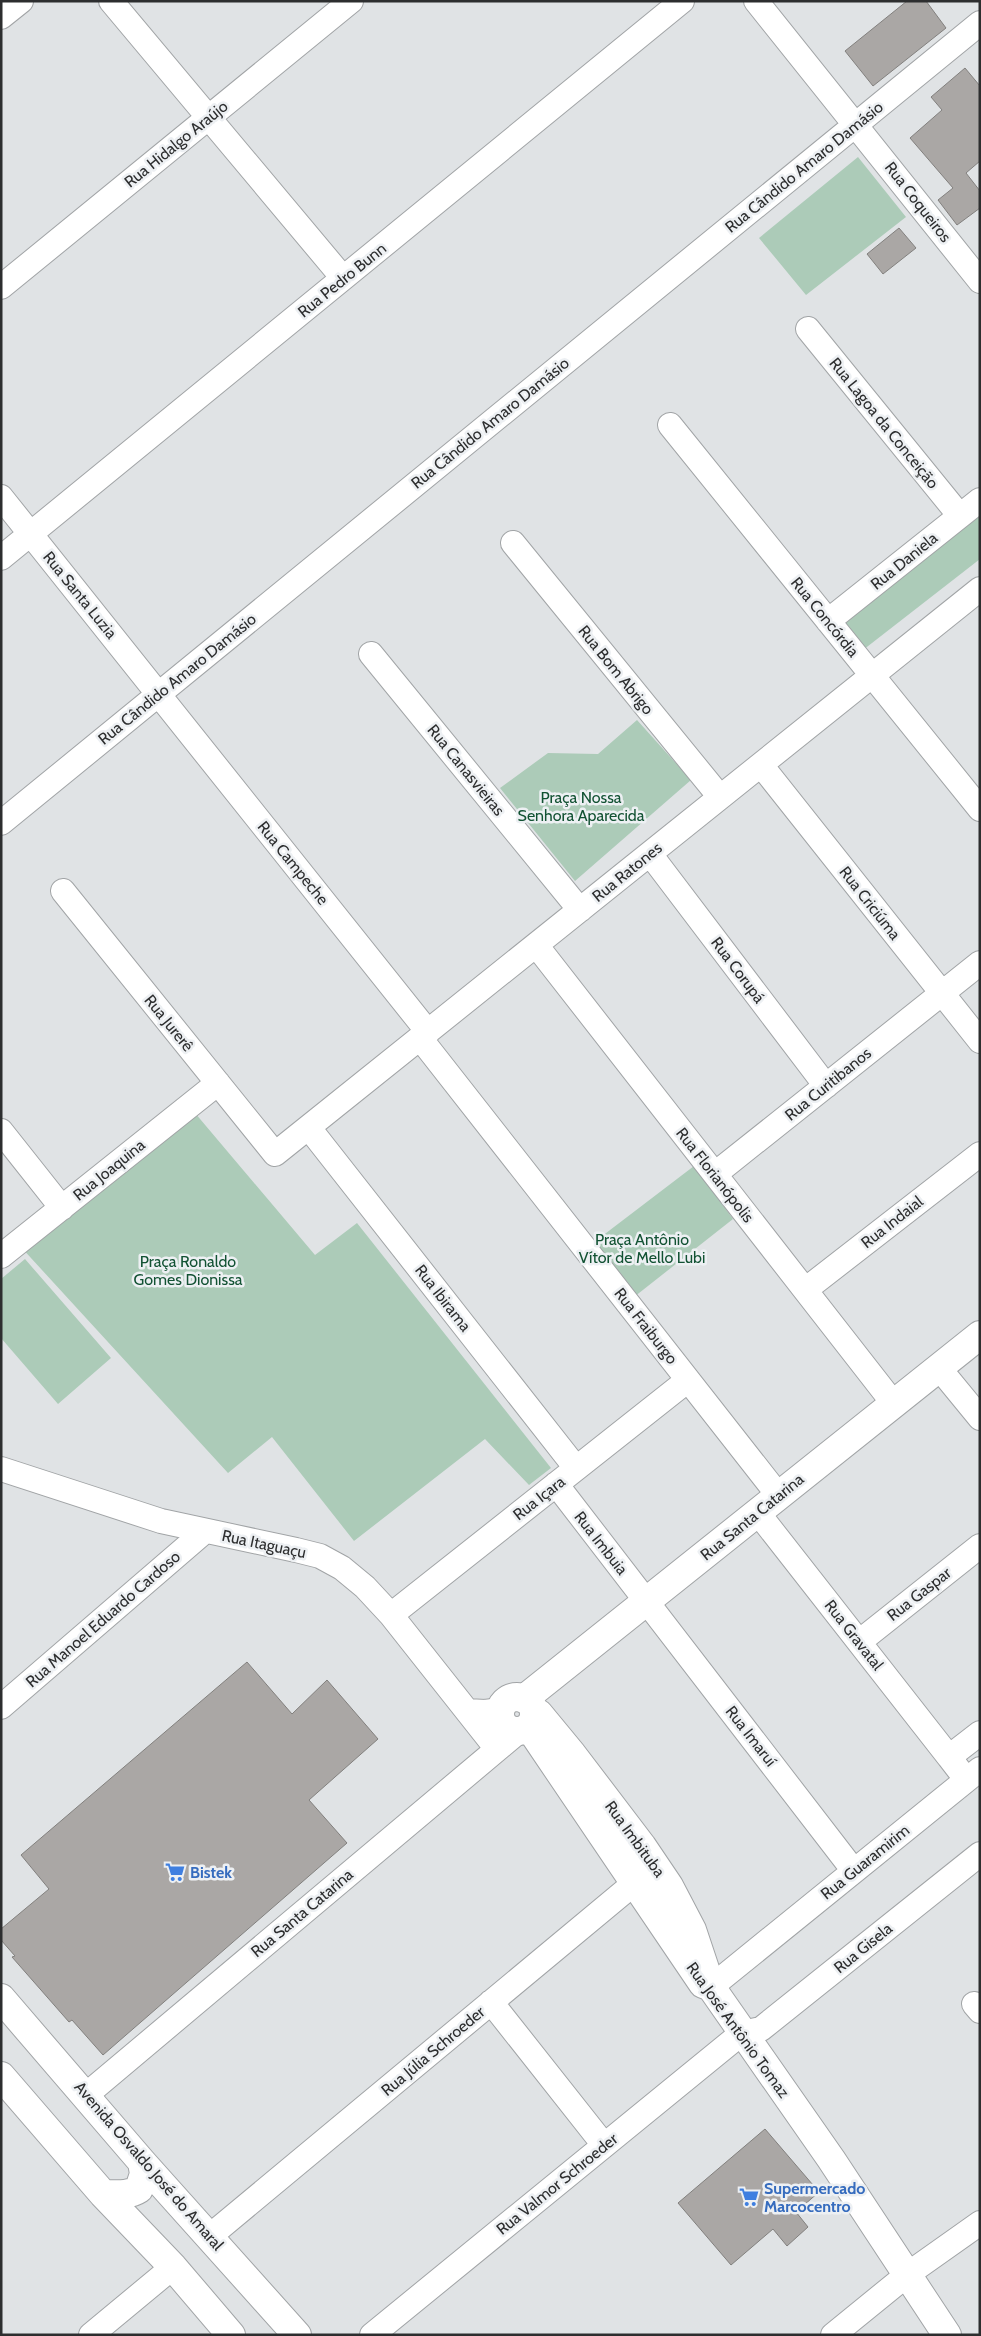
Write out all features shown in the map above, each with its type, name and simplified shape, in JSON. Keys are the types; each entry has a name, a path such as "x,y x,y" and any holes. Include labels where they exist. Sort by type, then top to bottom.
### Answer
{"main road":[{"name":"Rua Santa Catarina","path":"521,1715 647,1601 980,1336"},
{"name":"Rua Imbituba","path":"521,1715 572,1754 656,1866 685,1914 711,1988"},
{"name":"Rua José Antônio Tomaz","path":"521,1715 703,1984 711,1988 908,2274 947,2335"},
{"name":"Avenida Osvaldo José do Amaral","path":"1,1998 142,2162 297,2335"},
{"path":"1,2076 103,2194 173,2267 231,2335"},
{"path":"103,2194 127,2194 139,2189 144,2174 142,2162"}],"street":[{"path":"1,17 21,1"},
{"path":"111,1 344,278"},
{"name":"Rua Hidalgo Araújo","path":"1,287 351,1"},
{"name":"Rua Pedro Bunn","path":"1,558 682,1"},
{"name":"Rua Coqueiros","path":"756,1 980,281"},
{"name":"Rua Cândido Amaro Damásio","path":"1,823 980,23"},
{"name":"Rua Lagoa da Conceição","path":"808,330 960,516"},
{"name":"Rua Concórdia","path":"670,425 980,809"},
{"name":"Rua Santa Luzia","path":"1,497 159,694"},
{"name":"Rua Daniela","path":"828,621 980,500"},
{"name":"Rua Bom Abrigo","path":"513,543 720,797"},
{"name":"Rua Ratones","path":"275,1154 980,589"},
{"name":"Rua Canasvieiras","path":"371,654 580,910"},
{"name":"Rua Campeche","path":"159,694 424,1035"},
{"name":"Rua Criciúma","path":"761,765 980,1041"},
{"name":"Rua Corupá","path":"650,854 826,1086"},
{"name":"Rua Jurerê","path":"63,891 275,1154"},
{"name":"Rua Florianópolis","path":"536,945 894,1404"},
{"name":"Rua Curitibanos","path":"715,1174 980,963"},
{"name":"Rua Fraiburgo","path":"424,1035 779,1496"},
{"name":"Rua Joaquina","path":"1,1256 218,1083"},
{"name":"Rua Ibirama","path":"309,1128 576,1468"},
{"path":"1,1131 62,1208"},
{"name":"Rua Indaial","path":"805,1290 980,1154"},
{"path":"939,1368 980,1418"},
{"name":"Rua Içara","path":"391,1615 688,1380"},
{"name":"Rua Itaguaçu","path":"1,1469 116,1508 204,1532 320,1556 355,1578 391,1615 497,1749"},
{"name":"Rua Imbuia","path":"556,1484 647,1601"},
{"name":"Rua Gravatal","path":"758,1513 950,1757"},
{"name":"Rua Manoel Eduardo Cardoso","path":"1,1707 204,1532"},
{"name":"Rua Gaspar","path":"859,1642 980,1546"},
{"name":"Rua Imaruí","path":"647,1601 854,1871"},
{"path":"468,1711 521,1715"},
{"name":"Rua Santa Catarina","path":"86,2095 497,1749 521,1715"},
{"path":"950,1757 980,1733"},
{"name":"Rua Guaramirim","path":"711,1988 973,1774 950,1757"},
{"name":"Rua Gisela","path":"742,2033 761,2029 980,1854"},
{"name":"Rua Júlia Schroeder","path":"210,2236 656,1866"},
{"path":"491,2002 604,2145"},
{"name":"Rua Valmor Schroeder","path":"372,2335 742,2033"},
{"path":"834,2335 908,2274 980,2223"},
{"path":"91,2335 173,2267"}],"green space":[{"path":"858,157 906,217 806,295 759,238"},
{"path":"980,513 980,559 863,650 840,625"},
{"name":"Praça Nossa Senhora Aparecida","path":"637,720 691,780 575,881 500,788 548,753 598,754"},
{"name":"Praça Ronaldo Gomes Dionissa","path":"195,1113 315,1255 357,1223 551,1468 529,1485 485,1439 354,1541 272,1437 228,1473 20,1246"},
{"name":"Praça Antônio Vítor de Mello Lubi","path":"694,1166 733,1219 634,1297 593,1243"},
{"path":"25,1259 111,1358 58,1404 1,1338 1,1279"}],"building":[{"path":"907,1 926,1 946,28 873,86 845,51"},
{"path":"965,68 980,86 980,161 966,173 980,191 980,208 957,225 938,200 953,188 910,138 942,110 931,97"},
{"path":"899,228 916,248 883,274 867,254"},
{"name":"Bistek","path":"247,1662 292,1714 327,1680 378,1739 309,1800 347,1843 103,2055 72,2020 69,2022 12,1957 15,1956 1,1940 1,1929 49,1889 21,1855"},
{"name":"Supermercado Marcocentro","path":"765,2129 819,2192 796,2212 808,2227 787,2246 773,2229 731,2265 678,2203"}],"place":[{"name":"Bistek","path":"175,1872"},
{"name":"Supermercado Marcocentro","path":"749,2197"}]}
